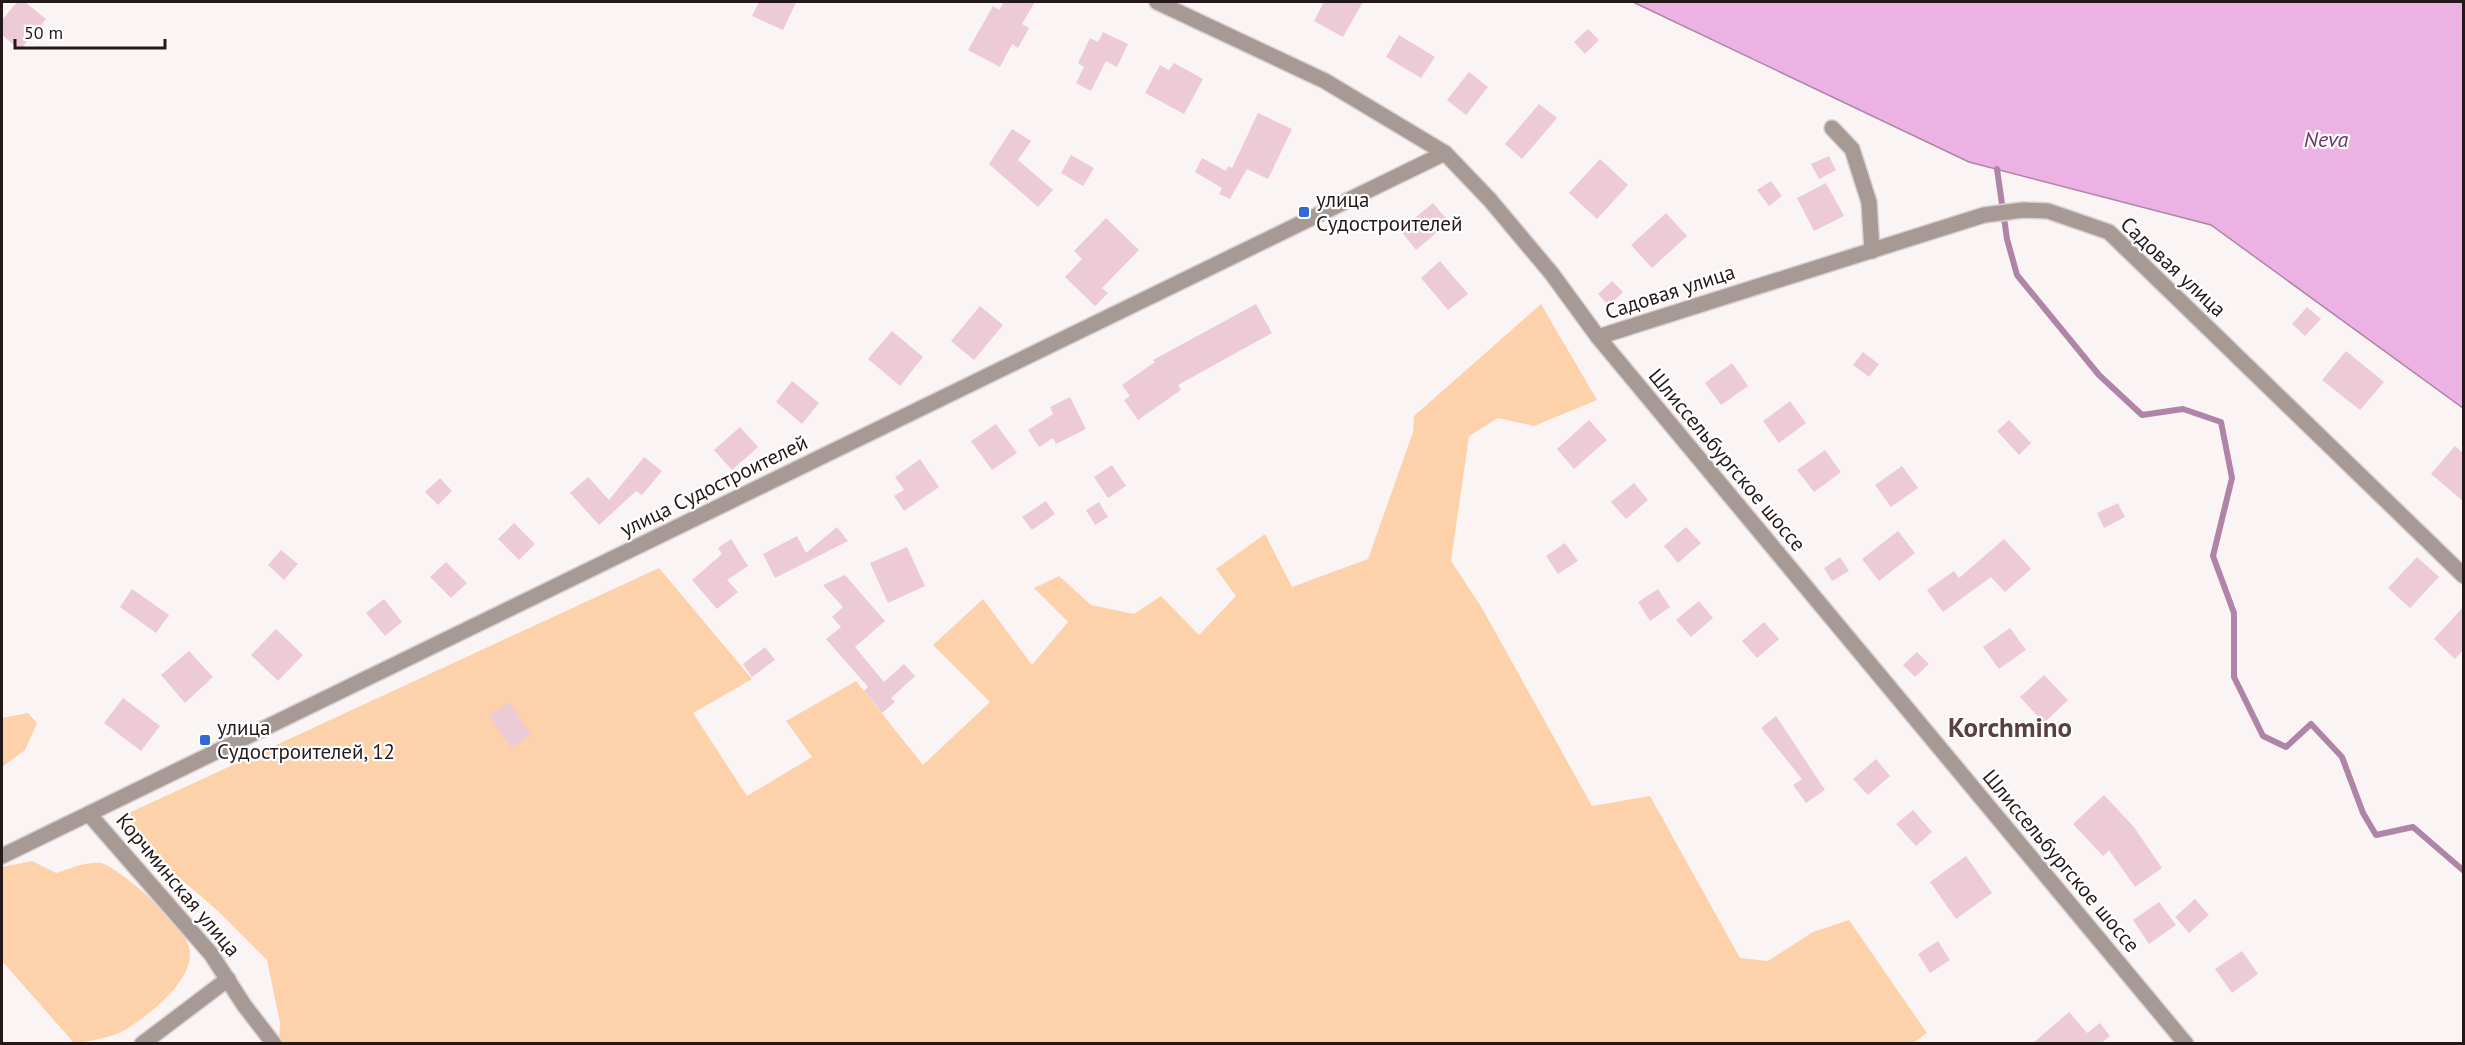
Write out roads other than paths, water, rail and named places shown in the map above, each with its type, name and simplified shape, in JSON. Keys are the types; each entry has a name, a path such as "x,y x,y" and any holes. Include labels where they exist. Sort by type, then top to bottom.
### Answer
{"street":[{"name":"Шлиссельбургское шоссе","path":"1157,2 1325,81 1445,153 1490,200 1552,274 1598,337 2186,1044"},
{"path":"1832,128 1852,150 1869,202 1872,251"},
{"name":"улица Судостроителей","path":"2,856 1445,153"},
{"name":"Садовая улица","path":"1598,337 1984,215 2023,210 2048,211 2109,232 2463,576"},
{"name":"Корчминская улица","path":"89,814 211,954 244,1005 274,1044"},
{"path":"142,1044 228,979"}],"water":[{"name":"Neva","path":"1633,2 2463,2 2463,408 2211,225 1969,162"}],"waterway":[{"path":"1997,169 2007,239 2017,275 2099,375 2142,415 2183,409 2221,422 2232,478 2213,556 2234,613 2234,677 2263,736 2286,747 2311,724 2342,757 2363,813 2376,835 2413,827 2464,871"}],"place":[{"name":"улица Судостроителей","path":"1304,212"},
{"name":"улица Судостроителей, 12","path":"205,740"}],"district":[{"name":"Korchmino","path":"2010,728"}]}
